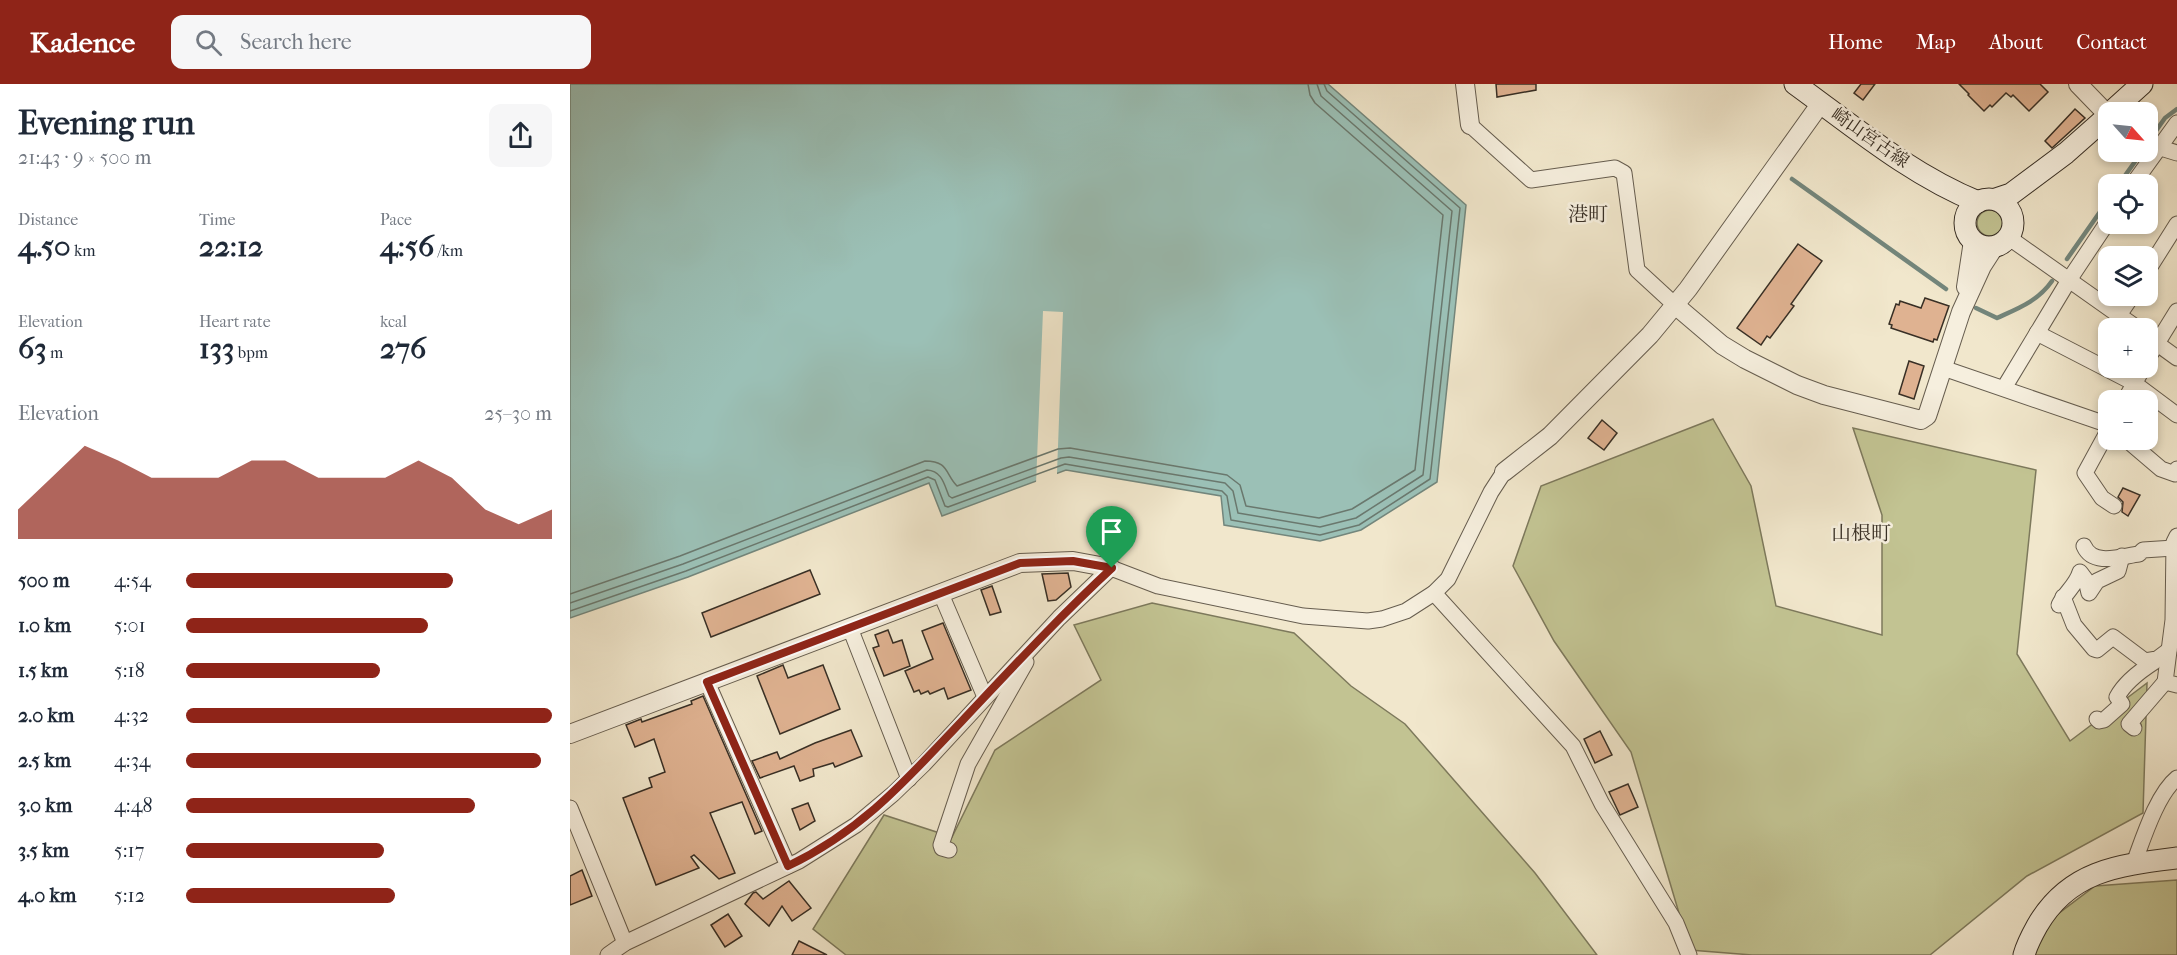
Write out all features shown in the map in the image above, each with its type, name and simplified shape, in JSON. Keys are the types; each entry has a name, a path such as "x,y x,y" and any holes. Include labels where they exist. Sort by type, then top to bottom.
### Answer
{"main road":[{"name":"崎山宮古線","path":"1795,84 1916,170 1958,194 2003,202 2012,214"},
{"path":"2123,102 2142,84"},
{"path":"1966,220 1969,209 1987,200 2011,194 2066,153 2098,125"},
{"path":"1973,241 1984,246 2002,242 2013,226 2012,214 2066,153"},
{"name":"崎山宮古線","path":"1916,170 1961,213 1966,220 1967,231 1973,241"},
{"path":"2024,955 2027,944 2046,911 2065,891 2085,878 2108,869 2134,863 2177,858"}],"street":[{"path":"1465,84 1470,126 1532,180 1615,168 1624,174 1637,270 1722,345 1745,359 1824,396 1916,420 1927,416 1961,312 1982,266 2002,242 2069,280 2123,318"},
{"path":"2078,84 2098,104"},
{"path":"570,734 1020,563 1073,561 1112,568 1158,586 1304,616 1368,621 1406,611 1434,593 1448,579 1491,492 1504,472 1550,436 1650,335 1675,305 1821,103"},
{"path":"2158,141 2177,123"},
{"path":"2158,147 2177,153"},
{"path":"2158,254 2177,224"},
{"path":"2004,388 2100,234"},
{"path":"1961,312 1973,241"},
{"path":"2119,315 2125,306"},
{"path":"2158,333 2177,311"},
{"path":"2037,333 2134,383 2177,415"},
{"path":"2158,344 2177,358"},
{"path":"1943,368 2098,421"},
{"path":"2130,390 2137,378"},
{"path":"2098,449 2085,473 2102,498 2114,506"},
{"path":"2139,450 2161,469 2176,472"},
{"path":"2084,546 2086,552 2096,558 2139,554 2143,550 2175,542 2173,620 2169,651 2171,683 2129,724 2134,728"},
{"path":"2122,556 2118,571 2097,581 2088,593 2086,580 2080,572 2079,579 2060,602 2074,625 2094,649 2097,650 2113,637 2145,661 2154,660"},
{"path":"608,955 626,943 788,866 856,825 909,778 1059,618 1112,568"},
{"path":"1434,593 1573,746 1602,804 1676,923 1689,955"},
{"path":"940,594 985,697"},
{"path":"850,628 909,778"},
{"path":"949,850 942,848 941,845 968,764 1038,641"},
{"path":"2097,719 2104,720 2122,704 2117,697 2120,692 2141,670 2169,651"},
{"path":"707,682 788,866"},
{"path":"2134,863 2150,822 2171,783 2177,778"},
{"path":"570,808 626,943"}],"green space":[{"path":"1990,210 1999,214 2003,223 1999,232 1990,236 1981,232 1977,223 1981,214"},
{"path":"1713,419 1751,486 1776,606 1882,635 1882,515 1853,428 2036,470 2017,654 2070,741 2147,683 2143,813 2027,876 1930,955 1752,955 1690,950 1631,752 1554,641 1513,566 1541,486"},
{"path":"1152,603 1294,633 1351,686 1405,724 1535,873 1597,955 846,955 813,929 884,815 952,837 995,750 1101,680 1074,625"},
{"path":"2177,880 2177,955 2015,955 2018,944 2095,886"}],"water":[{"path":"570,84 1328,84 1466,205 1437,482 1361,530 1320,541 1224,525 1221,496 1066,470 942,516 929,483 688,577 570,618"}],"pier":[{"path":"1043,311 1063,312 1057,477 1036,484"}],"building":[{"path":"1496,84 1536,84 1536,90 1497,97"},
{"path":"1861,84 1875,84 1863,100 1854,93"},
{"path":"1959,84 2040,84 2048,92 2029,111 2013,95 2011,97 2006,93 1992,107 1990,105 1984,111"},
{"path":"2075,109 2085,118 2052,148 2045,141"},
{"path":"1798,244 1822,261 1791,304 1794,306 1770,338 1767,336 1761,345 1737,328"},
{"path":"1925,298 1949,306 1937,340 1934,339 1933,342 1891,328 1892,325 1889,324 1896,304 1899,305 1900,301 1921,308"},
{"path":"1909,361 1924,366 1914,399 1899,394"},
{"path":"1602,420 1617,433 1604,450 1588,438"},
{"path":"2123,488 2140,495 2128,516 2122,512 2123,502 2118,497"},
{"path":"810,570 820,594 711,637 702,613"},
{"path":"1068,573 1071,587 1056,600 1048,601 1042,574"},
{"path":"992,586 1001,612 990,615 981,590"},
{"path":"943,623 971,690 948,699 944,688 930,694 928,691 921,694 919,690 914,692 905,671 933,659 922,631"},
{"path":"888,630 893,643 902,640 910,666 884,676 873,648 879,646 875,635"},
{"path":"783,665 788,678 823,665 840,709 780,734 757,676"},
{"path":"703,696 762,831 755,834 742,802 710,813 735,873 719,879 694,855 691,857 699,868 656,885 623,798 652,787 649,778 665,772 654,739 635,747 626,725 641,719 642,722 692,704 691,701"},
{"path":"851,730 862,756 835,767 833,763 813,769 814,776 800,781 794,766 760,778 752,761 777,752 780,759"},
{"path":"1600,731 1612,755 1595,763 1584,739"},
{"path":"1628,784 1638,807 1620,815 1609,792"},
{"path":"808,803 815,821 800,830 792,809"},
{"path":"582,870 592,896 570,905 570,876"},
{"path":"789,881 811,908 792,921 782,906 769,926 745,904 753,893 756,892 763,899"},
{"path":"728,914 742,936 725,947 711,925"},
{"path":"799,941 827,955 792,955"}],"waterway":[{"path":"2158,128 2165,118 2177,109"},
{"path":"2126,174 2135,162"},
{"path":"1792,179 1946,289"},
{"path":"2067,259 2098,215"},
{"path":"1976,308 1997,318 2034,299 2052,281"}],"district":[{"name":"港町","path":"1588,214"},
{"name":"山根町","path":"1861,533"}],"route":[{"path":"1073,561 1112,568 1059,618 924,764 893,794 856,825 788,866 707,682 1020,563 1073,561"}]}
